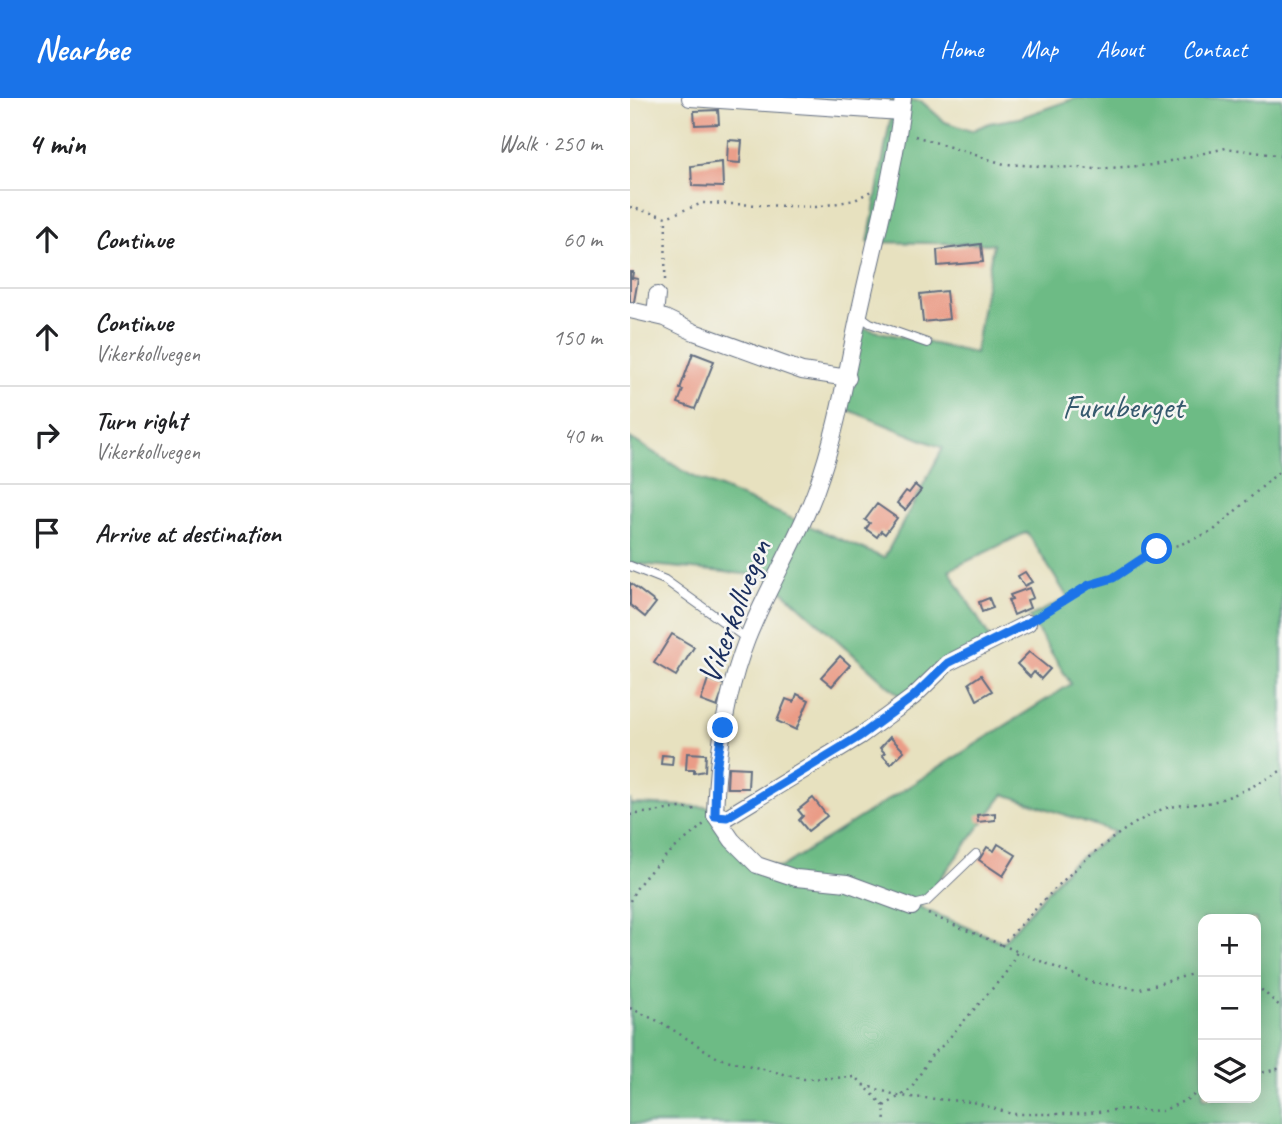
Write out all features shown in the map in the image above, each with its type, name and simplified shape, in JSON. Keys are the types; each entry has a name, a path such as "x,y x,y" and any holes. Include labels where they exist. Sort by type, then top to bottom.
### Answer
{"street":[{"name":"Vikerkollvegen","path":"690,98 902,105 848,378 815,493 747,639 736,672 716,768 715,816"},
{"path":"655,315 661,288"},
{"path":"630,310 655,315 802,371 848,378"},
{"path":"715,816 727,817 860,736 913,697 948,663 1028,623"},
{"path":"715,816 732,840 757,865 796,878 847,883 911,907"}],"lane":[{"path":"859,314 870,323 927,343"},
{"path":"630,566 665,580 747,639"},
{"path":"911,907 926,902 976,854"}],"path":[{"path":"898,130 1003,164 1095,169 1142,166 1226,148 1282,156"},
{"path":"630,207 666,217 703,203 816,207 855,200 889,181"},
{"path":"661,288 666,217"},
{"path":"1028,623 1089,585 1113,578 1157,549 1179,545 1213,531 1282,468"},
{"path":"1002,945 1072,871 1123,831 1158,810 1218,801 1282,770"},
{"path":"630,815 681,808 715,816"},
{"path":"630,901 634,891 665,858 715,816"},
{"path":"911,907 1091,982 1140,989 1198,972"},
{"path":"884,1106 911,1089 931,1056 1005,974 1017,952"},
{"path":"1261,989 1282,1008"},
{"path":"630,1008 662,1023 718,1058 804,1079 856,1077 884,1106 885,1124"},
{"path":"1261,1073 1282,1068"},
{"path":"864,1085 899,1096 972,1102 1012,1114 1081,1114 1123,1109 1162,1111 1198,1092"}],"green space":[{"name":"Furuberget","path":"799,98 921,101 945,122 971,131 989,123 1019,118 1076,98 1282,98 1282,1124 630,1124 630,799 631,804 708,807 761,862 780,868 1071,684 1029,617 1068,598 1027,532 949,570 991,640 948,666 911,706 766,576 630,563 630,438 692,476 884,558 943,448 836,405 852,326 975,353 993,244 868,242 893,104","holes":["1004,794 1115,832 1069,866 1003,942 919,907"]}],"building":[{"path":"718,110 719,124 695,125 694,111"},
{"path":"728,140 742,141 740,163 727,162"},
{"path":"722,162 723,187 692,186 691,166"},
{"path":"981,244 983,262 938,266 937,250"},
{"path":"630,272 633,272 632,278 638,279 634,302 630,302"},
{"path":"946,291 949,319 923,322 920,294"},
{"path":"693,353 714,361 695,409 678,403 683,390 680,389"},
{"path":"915,485 921,490 905,510 897,503 906,491 909,493"},
{"path":"877,504 897,518 885,534 881,531 877,537 866,529 870,523 865,520"},
{"path":"1025,572 1032,582 1024,586 1018,576"},
{"path":"630,583 656,603 645,617 630,605"},
{"path":"1029,588 1033,598 1027,600 1030,608 1014,615 1008,600 1012,599 1010,595"},
{"path":"989,598 993,608 982,612 979,602"},
{"path":"672,634 694,647 676,676 654,663"},
{"path":"1029,652 1050,669 1041,679 1034,672 1030,677 1017,664"},
{"path":"840,656 850,665 832,686 821,677"},
{"path":"981,675 992,691 977,700 969,683"},
{"path":"708,679 725,685 717,707 701,701"},
{"path":"797,694 809,700 796,730 777,721 786,699 794,702"},
{"path":"890,737 904,751 891,764 882,755 885,753 880,748"},
{"path":"687,753 706,754 705,771 694,773 694,770 686,770"},
{"path":"662,755 673,756 672,765 661,764"},
{"path":"728,767 749,768 748,788 727,788"},
{"path":"813,798 827,816 808,831 799,820 803,816 798,810"},
{"path":"995,813 995,820 978,822 977,815"},
{"path":"998,844 1016,855 1003,876 979,860 987,847 994,851"}],"route":[{"path":"723,728 716,768 715,816 727,817 860,736 913,697 948,663 1028,623 1089,585 1113,578 1157,549"}]}
